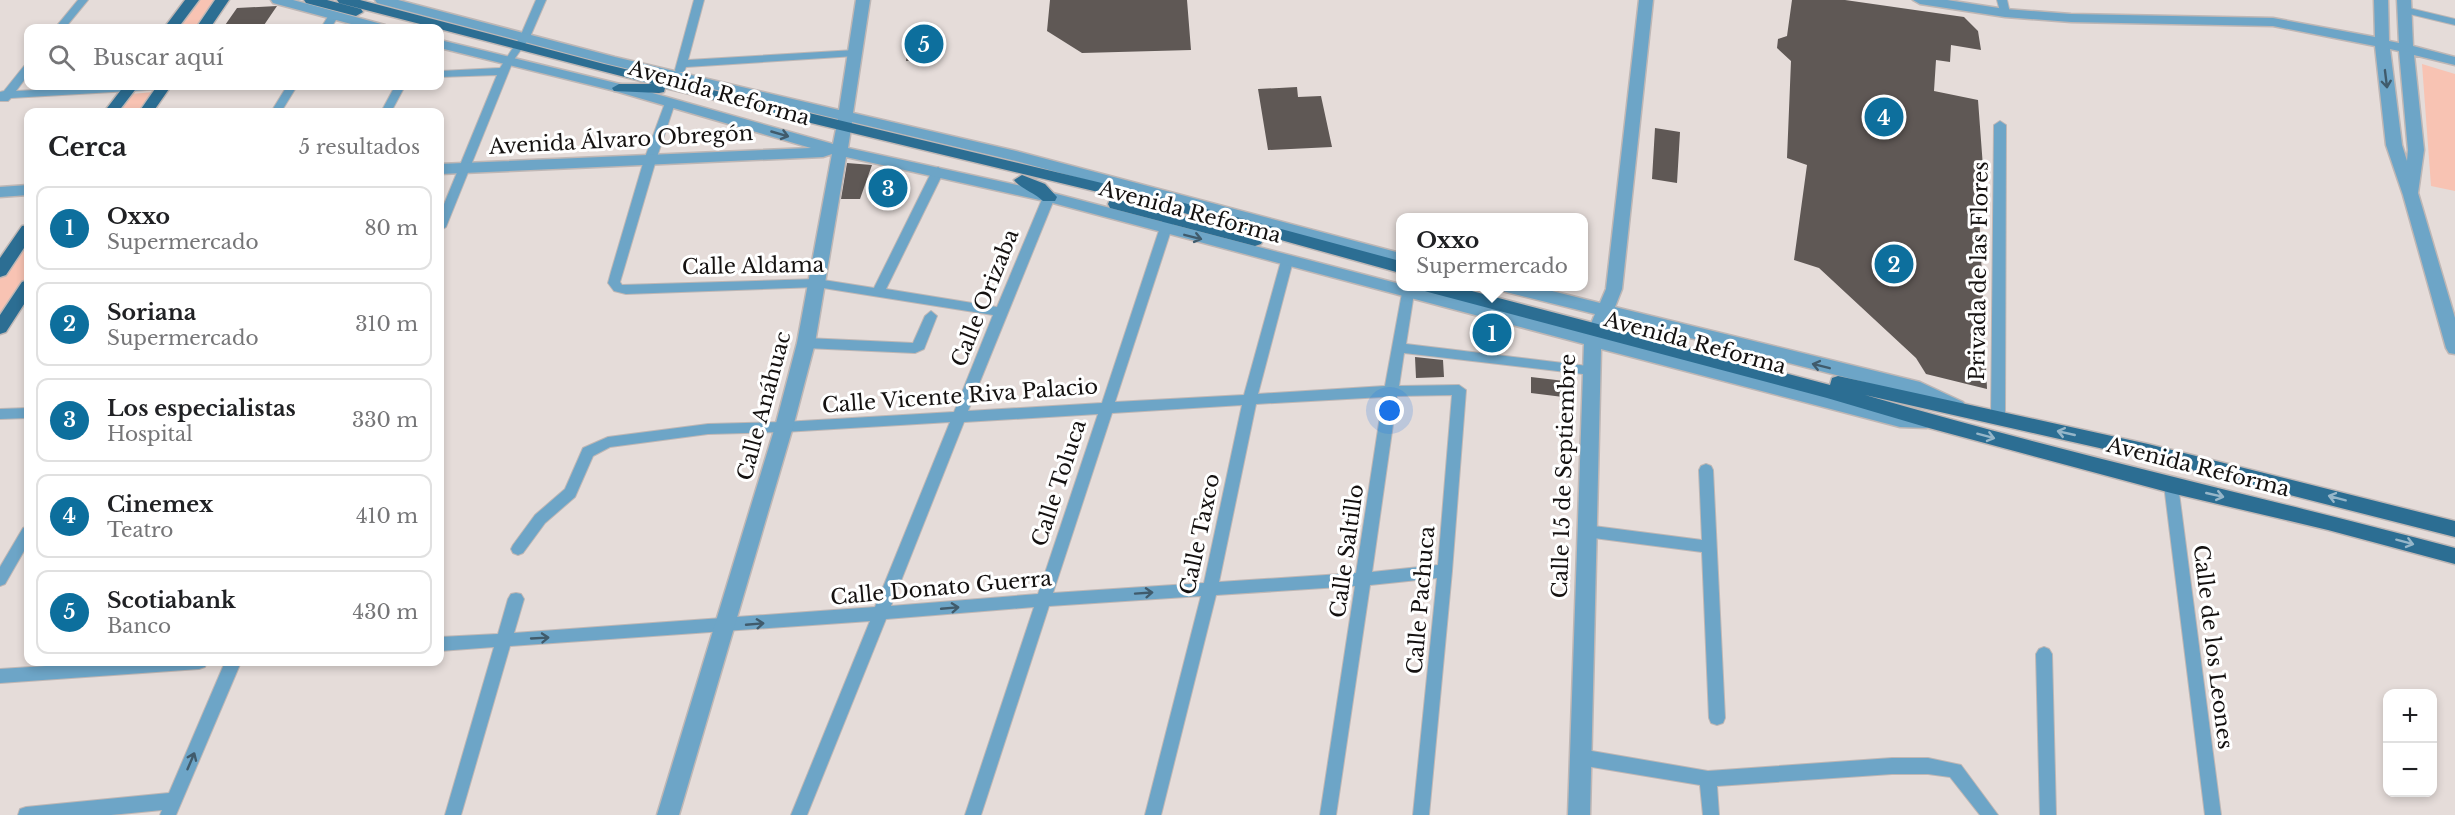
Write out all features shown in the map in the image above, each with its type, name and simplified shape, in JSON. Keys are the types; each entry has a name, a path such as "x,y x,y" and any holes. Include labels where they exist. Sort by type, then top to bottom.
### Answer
{"main road":[{"path":"174,24 192,0"},
{"path":"206,24 222,0"},
{"path":"311,0 404,24"},
{"name":"Avenida Reforma","path":"344,0 419,24"},
{"name":"Avenida Reforma","path":"444,32 513,54"},
{"name":"Avenida Reforma","path":"444,35 513,54 658,85 1170,213 1396,284"},
{"path":"614,61 658,85"},
{"path":"619,88 658,85"},
{"path":"114,108 128,90"},
{"path":"149,108 161,90"},
{"name":"Avenida Reforma","path":"843,132 1022,180 1396,266"},
{"path":"1022,180 1039,188 1049,197"},
{"path":"0,271 24,236"},
{"name":"Avenida Reforma","path":"1449,291 1828,381 1957,407 2296,488 2455,529"},
{"name":"Avenida Reforma","path":"1486,291 1929,421 2171,485 2328,522 2455,556"},
{"path":"0,328 24,292"}],"street":[{"path":"63,24 83,0"},
{"path":"278,0 366,24"},
{"name":"Avenida Reforma","path":"383,0 441,24"},
{"path":"444,217 513,54 542,0"},
{"path":"699,0 680,69 855,53"},
{"name":"Calle Anáhuac","path":"669,815 784,428 806,343 843,132 863,0"},
{"name":"Calle 15 de Septiembre","path":"1579,815 1591,370 1599,326 1614,289 1646,0"},
{"path":"1920,0 2004,6 2128,21 2256,21 2382,43 2455,61"},
{"path":"2380,0 2382,43 2394,145 2411,195 2455,348"},
{"path":"2411,195 2416,150 2404,3 2455,22"},
{"path":"328,24 334,15"},
{"name":"Avenida Reforma","path":"444,25 513,54 670,103 843,132"},
{"name":"Avenida Reforma","path":"444,45 513,54 614,61 680,69 938,171 1049,197 1170,213 1396,258"},
{"path":"444,73 513,54"},
{"path":"2,98 24,73"},
{"path":"2,98 95,90"},
{"path":"278,108 290,90"},
{"path":"388,108 398,90"},
{"path":"650,160 670,103"},
{"name":"Privada de las Flores","path":"1998,417 2000,125"},
{"name":"Avenida Álvaro Obregón","path":"444,169 650,160 843,132"},
{"name":"Calle Aldama","path":"650,160 614,283 618,288 626,290 817,283 1001,312"},
{"path":"878,293 938,171"},
{"path":"0,192 24,190"},
{"name":"Calle Orizaba","path":"799,815 1049,197"},
{"name":"Avenida Reforma","path":"1170,213 1287,261 1396,284"},
{"name":"Calle Toluca","path":"973,815 1170,213"},
{"name":"Calle Taxco","path":"1153,815 1210,589 1250,399 1287,261"},
{"name":"Calle Saltillo","path":"1328,815 1365,579 1398,348 1404,291"},
{"name":"Avenida Reforma","path":"1428,291 1599,326"},
{"name":"Avenida Reforma","path":"1518,291 1599,326"},
{"path":"806,343 915,348 919,346 931,316"},
{"path":"1398,348 1591,370"},
{"name":"Calle Vicente Riva Palacio","path":"518,549 540,519 570,493 588,452 608,442 708,429 784,428 1391,391 1459,390"},
{"name":"Calle Pachuca","path":"1421,815 1461,395 1459,390"},
{"path":"0,414 24,413"},
{"path":"1706,470 1717,718"},
{"name":"Calle de los Leones","path":"2171,485 2213,815"},
{"path":"1586,531 1710,546"},
{"path":"0,580 24,539"},
{"name":"Calle Donato Guerra","path":"444,644 725,626 1043,600 1365,579 1445,570"},
{"path":"453,815 516,599"},
{"path":"2044,654 2048,815"},
{"path":"0,676 142,666"},
{"path":"26,815 171,808 231,666"},
{"path":"1580,757 1708,779 1892,766 1928,766 1955,770 1990,815"},
{"path":"1708,779 1711,815"}],"shaded area":[{"path":"196,0 217,0 200,24 179,24"},
{"path":"2422,64 2455,74 2455,191 2431,186"},
{"path":"154,92 143,108 121,108 131,94"},
{"path":"24,244 24,280 0,317 0,279"}],"building":[{"path":"1050,0 1187,0 1191,50 1082,53 1047,31"},
{"path":"1792,0 1845,0 1964,17 1978,31 1981,50 1951,45 1950,62 1936,60 1934,91 1978,100 1983,167 1977,166 1987,389 1926,374 1916,358 1819,268 1794,260 1807,165 1787,158 1791,61 1777,48 1778,39 1787,36"},
{"path":"277,6 265,24 226,24 237,8"},
{"path":"940,33 938,53 923,60 906,61 911,35"},
{"path":"1297,87 1298,97 1321,96 1332,147 1268,150 1258,89"},
{"path":"1655,128 1680,132 1677,183 1652,179"},
{"path":"847,163 872,165 860,199 841,199"},
{"path":"1415,357 1443,360 1444,377 1416,378"},
{"path":"1531,377 1573,382 1571,398 1531,393"}],"place":[{"name":"Scotiabank","path":"924,44"},
{"name":"Cinemex","path":"1884,117"},
{"name":"Los especialistas","path":"888,188"},
{"name":"Soriana","path":"1894,264"},
{"name":"Oxxo","path":"1492,333"}]}
